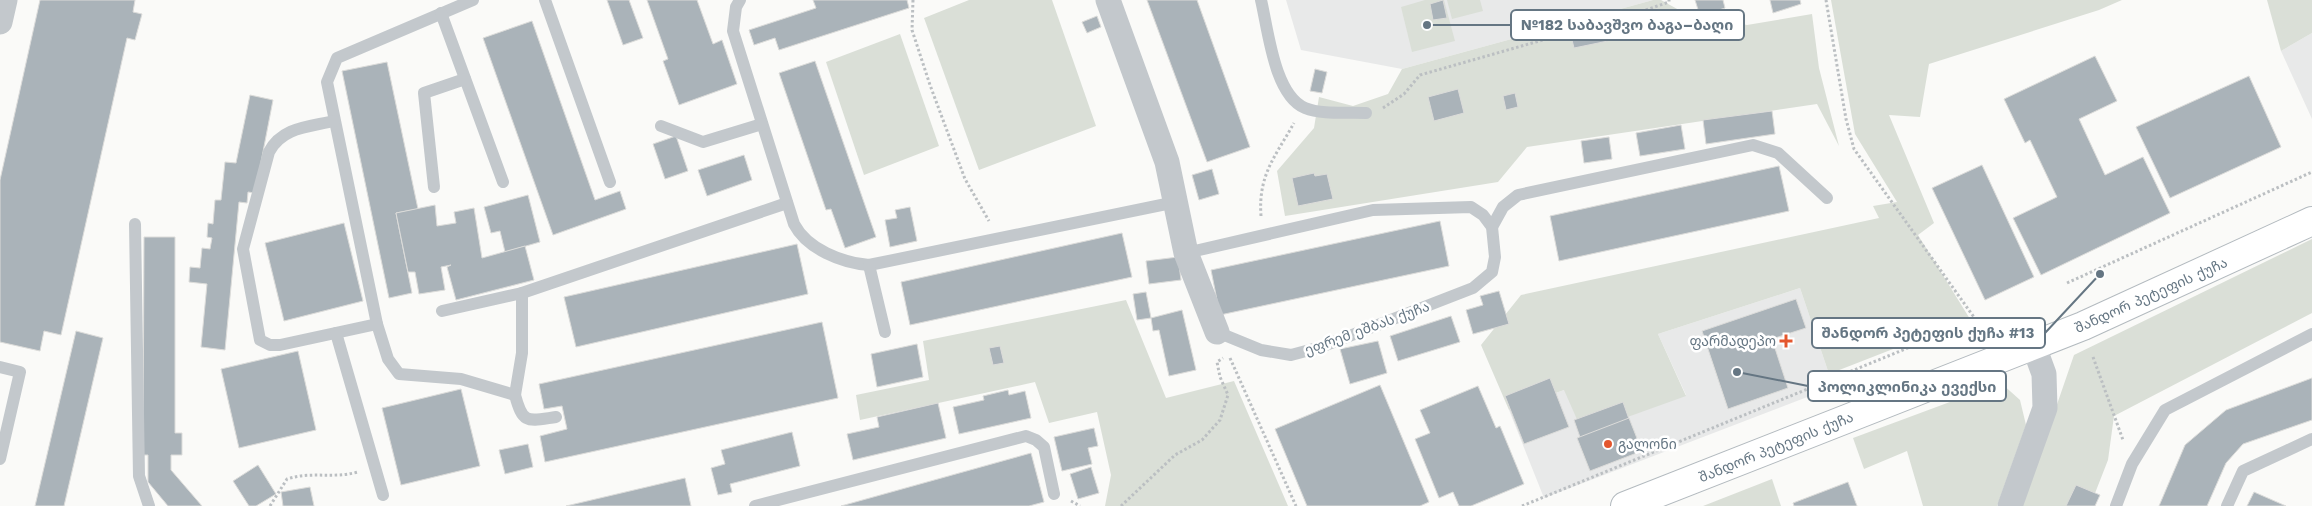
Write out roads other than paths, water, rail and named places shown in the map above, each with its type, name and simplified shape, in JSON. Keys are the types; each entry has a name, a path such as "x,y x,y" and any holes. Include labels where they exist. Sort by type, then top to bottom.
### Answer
{"main road":[{"name":"შანდორ პეტეფის ქუჩა","path":"1626,506 2033,344 2083,326 2312,221"}],"street":[{"path":"0,22 5,0"},
{"name":"ეფრემ ეშბას ქუჩა","path":"1108,0 1167,162 1186,252 1217,332"},
{"path":"2010,506 2046,408 2044,374 2033,344"}],"lane":[{"path":"473,0 337,58 327,82 377,324 388,359 399,374 461,379 515,395"},
{"path":"545,0 610,182"},
{"path":"740,0 736,7 733,31 787,203 800,235 816,247 855,264 869,265 1176,202"},
{"path":"1261,0 1281,83 1289,96 1303,107 1366,113"},
{"path":"441,13 503,182"},
{"path":"434,187 424,93 465,79"},
{"path":"334,121 284,134 274,142 269,152 243,248 260,340 270,345 280,345 377,324"},
{"path":"661,126 703,142 762,124"},
{"path":"1186,252 1372,210 1471,207 1483,215 1492,227 1503,207 1518,195 1753,145 1778,152 1827,198"},
{"path":"442,311 522,293 787,203"},
{"path":"135,224 139,476 149,506"},
{"name":"ეფრემ ეშბას ქუჩა","path":"1217,332 1261,350 1291,355 1330,344 1473,288 1492,272 1495,257 1492,227"},
{"path":"869,265 885,332"},
{"path":"522,293 522,353 515,395 520,414 531,421 556,417"},
{"path":"336,333 383,494"},
{"path":"2116,506 2132,464 2165,410 2312,334"},
{"path":"0,367 20,372 0,459"},
{"path":"755,506 1026,436 1036,440 1044,447 1054,494"},
{"path":"2227,506 2243,471 2312,439"}],"place":[{"name":"№182 საბავშვო ბაგა–ბაღი","path":"1427,25"},
{"name":"შანდორ პეტეფის ქუჩა #13","path":"2100,274"},
{"name":"ფარმადეპო","path":"1786,341"},
{"name":"პოლიკლინიკა ევექსი","path":"1737,372"},
{"name":"გალონი","path":"1608,444"}]}
